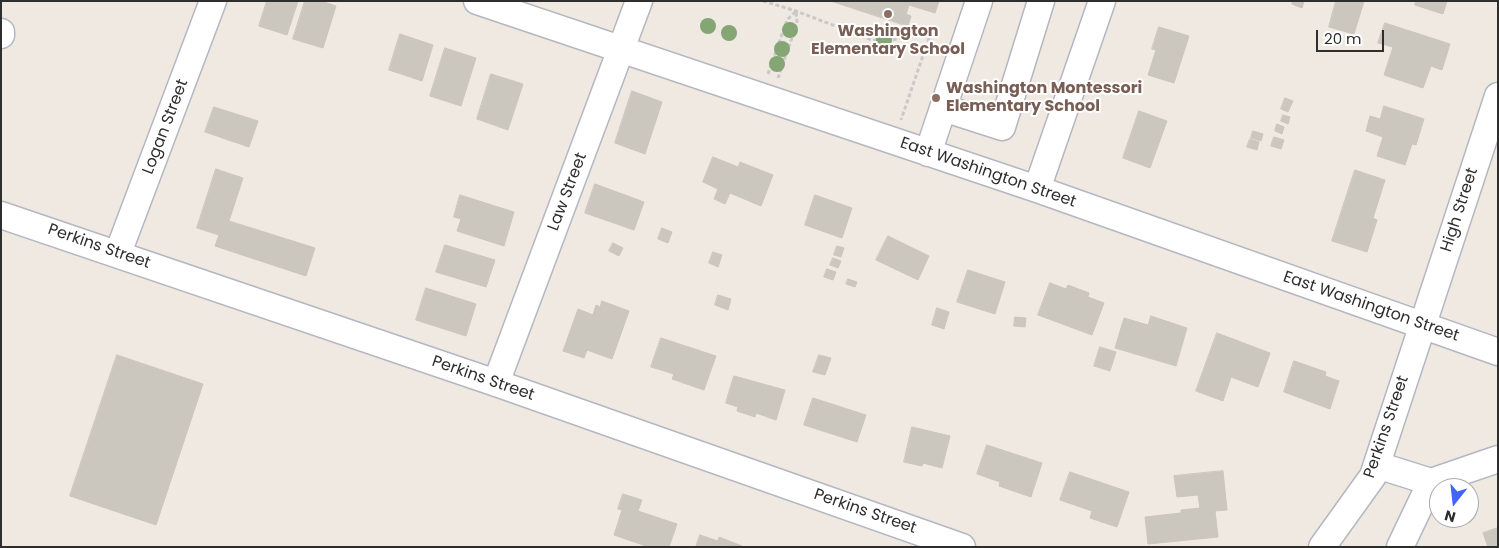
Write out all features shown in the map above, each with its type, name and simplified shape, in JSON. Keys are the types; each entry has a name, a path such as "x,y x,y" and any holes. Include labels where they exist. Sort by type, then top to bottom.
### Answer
{"street":[{"name":"Logan Street","path":"118,253 213,1"},
{"name":"East Washington Street","path":"477,1 1037,189 1498,352"},
{"name":"Law Street","path":"496,383 639,1"},
{"path":"928,153 979,1"},
{"path":"943,108 1002,127 1041,1"},
{"path":"1037,189 1102,1"},
{"name":"High Street","path":"1422,325 1498,96"},
{"name":"Perkins Street","path":"1,214 496,383 962,547"},
{"name":"Perkins Street","path":"1322,547 1373,476 1422,325"},
{"path":"1443,478 1498,459"},
{"path":"1377,465 1429,481"},
{"path":"1400,547 1429,486"}],"path":[{"path":"763,1 796,11 872,40 892,40 931,32 900,125"},
{"path":"769,70 787,20 796,11"},
{"path":"780,74 797,23 796,11"}],"building":[{"path":"267,1 298,1 287,35 259,26"},
{"path":"305,1 321,1 336,6 323,48 293,39"},
{"name":"Washington Elementary School","path":"831,1 939,1 935,13 909,5 906,14 911,16 908,26"},
{"path":"1293,1 1304,1 1302,8 1292,4"},
{"path":"1336,1 1364,1 1354,34 1329,27"},
{"path":"1416,1 1447,1 1443,14 1415,5"},
{"path":"1385,23 1450,44 1442,70 1431,66 1423,88 1384,75 1393,47 1378,43"},
{"path":"1159,27 1189,36 1174,83 1148,75 1156,50 1152,49"},
{"path":"400,34 433,45 422,81 389,70"},
{"path":"445,48 476,58 461,106 430,96"},
{"path":"491,74 523,84 508,130 477,119"},
{"path":"632,91 662,102 645,154 615,143"},
{"path":"1285,98 1293,101 1288,112 1281,109"},
{"path":"1384,106 1424,119 1416,145 1412,144 1405,165 1377,156 1383,137 1366,131 1370,116 1380,119"},
{"path":"214,107 258,121 249,147 205,132"},
{"path":"1139,111 1167,121 1150,168 1123,158"},
{"path":"1283,115 1290,117 1288,124 1281,121"},
{"path":"1277,124 1284,127 1282,134 1275,131"},
{"path":"1253,131 1263,134 1261,141 1251,138"},
{"path":"1274,137 1284,140 1281,149 1271,146"},
{"path":"1250,139 1259,142 1257,150 1247,147"},
{"path":"713,157 738,167 740,162 773,175 761,206 730,193 725,204 714,199 718,189 703,182"},
{"path":"216,169 243,178 229,221 315,248 306,276 215,246 219,235 197,228"},
{"path":"1355,170 1385,180 1373,218 1377,220 1367,252 1332,241"},
{"path":"595,184 644,202 634,230 585,213"},
{"path":"460,195 514,212 504,246 457,231 461,219 454,217"},
{"path":"815,195 852,208 842,238 805,225"},
{"path":"662,228 672,232 668,243 658,239"},
{"path":"888,236 929,256 918,280 876,260"},
{"path":"613,243 623,248 619,256 609,251"},
{"path":"445,245 495,260 486,287 436,272"},
{"path":"837,246 844,248 841,257 834,255"},
{"path":"713,252 722,255 718,267 709,263"},
{"path":"833,258 841,261 838,268 830,265"},
{"path":"827,269 836,272 833,280 824,277"},
{"path":"968,270 1005,282 995,314 957,302"},
{"path":"848,279 857,282 855,287 846,284"},
{"path":"1050,283 1066,289 1068,285 1089,293 1088,297 1104,303 1092,335 1038,315"},
{"path":"426,288 476,304 466,336 416,320"},
{"path":"718,295 731,299 728,310 715,305"},
{"path":"602,301 629,311 612,359 587,350 584,358 563,351 578,309 593,315 596,305 600,307"},
{"path":"937,308 949,312 944,329 932,325"},
{"path":"1151,316 1187,328 1176,366 1115,348 1124,318 1148,325"},
{"path":"1015,317 1026,318 1025,327 1014,326"},
{"path":"1217,333 1270,353 1258,387 1231,377 1223,401 1196,391"},
{"path":"661,338 716,356 704,390 672,379 674,374 651,367"},
{"path":"1100,347 1116,352 1110,371 1094,366"},
{"path":"117,355 203,384 156,525 70,496"},
{"path":"819,355 831,358 825,375 813,372"},
{"path":"1294,361 1326,372 1325,376 1339,381 1330,409 1284,392"},
{"path":"734,376 785,390 776,420 756,413 755,417 737,411 738,407 726,403"},
{"path":"813,398 866,415 857,442 804,425"},
{"path":"912,427 950,436 942,468 923,463 922,466 904,462"},
{"path":"987,445 1042,463 1031,497 999,486 1000,482 977,474"},
{"path":"1223,471 1227,510 1215,511 1218,537 1148,544 1145,517 1181,513 1181,510 1200,508 1198,495 1177,497 1174,476"},
{"path":"1070,472 1129,492 1117,527 1090,518 1092,511 1060,500"},
{"path":"623,494 642,500 638,511 677,524 669,547 649,547 614,535 622,510 618,509"},
{"path":"1498,528 1498,547 1488,547 1483,533"},
{"path":"700,535 718,541 719,537 742,546 696,547"}],"place":[{"name":"Washington Elementary School","path":"888,14"},
{"name":"Washington Montessori Elementary School","path":"936,98"}]}
